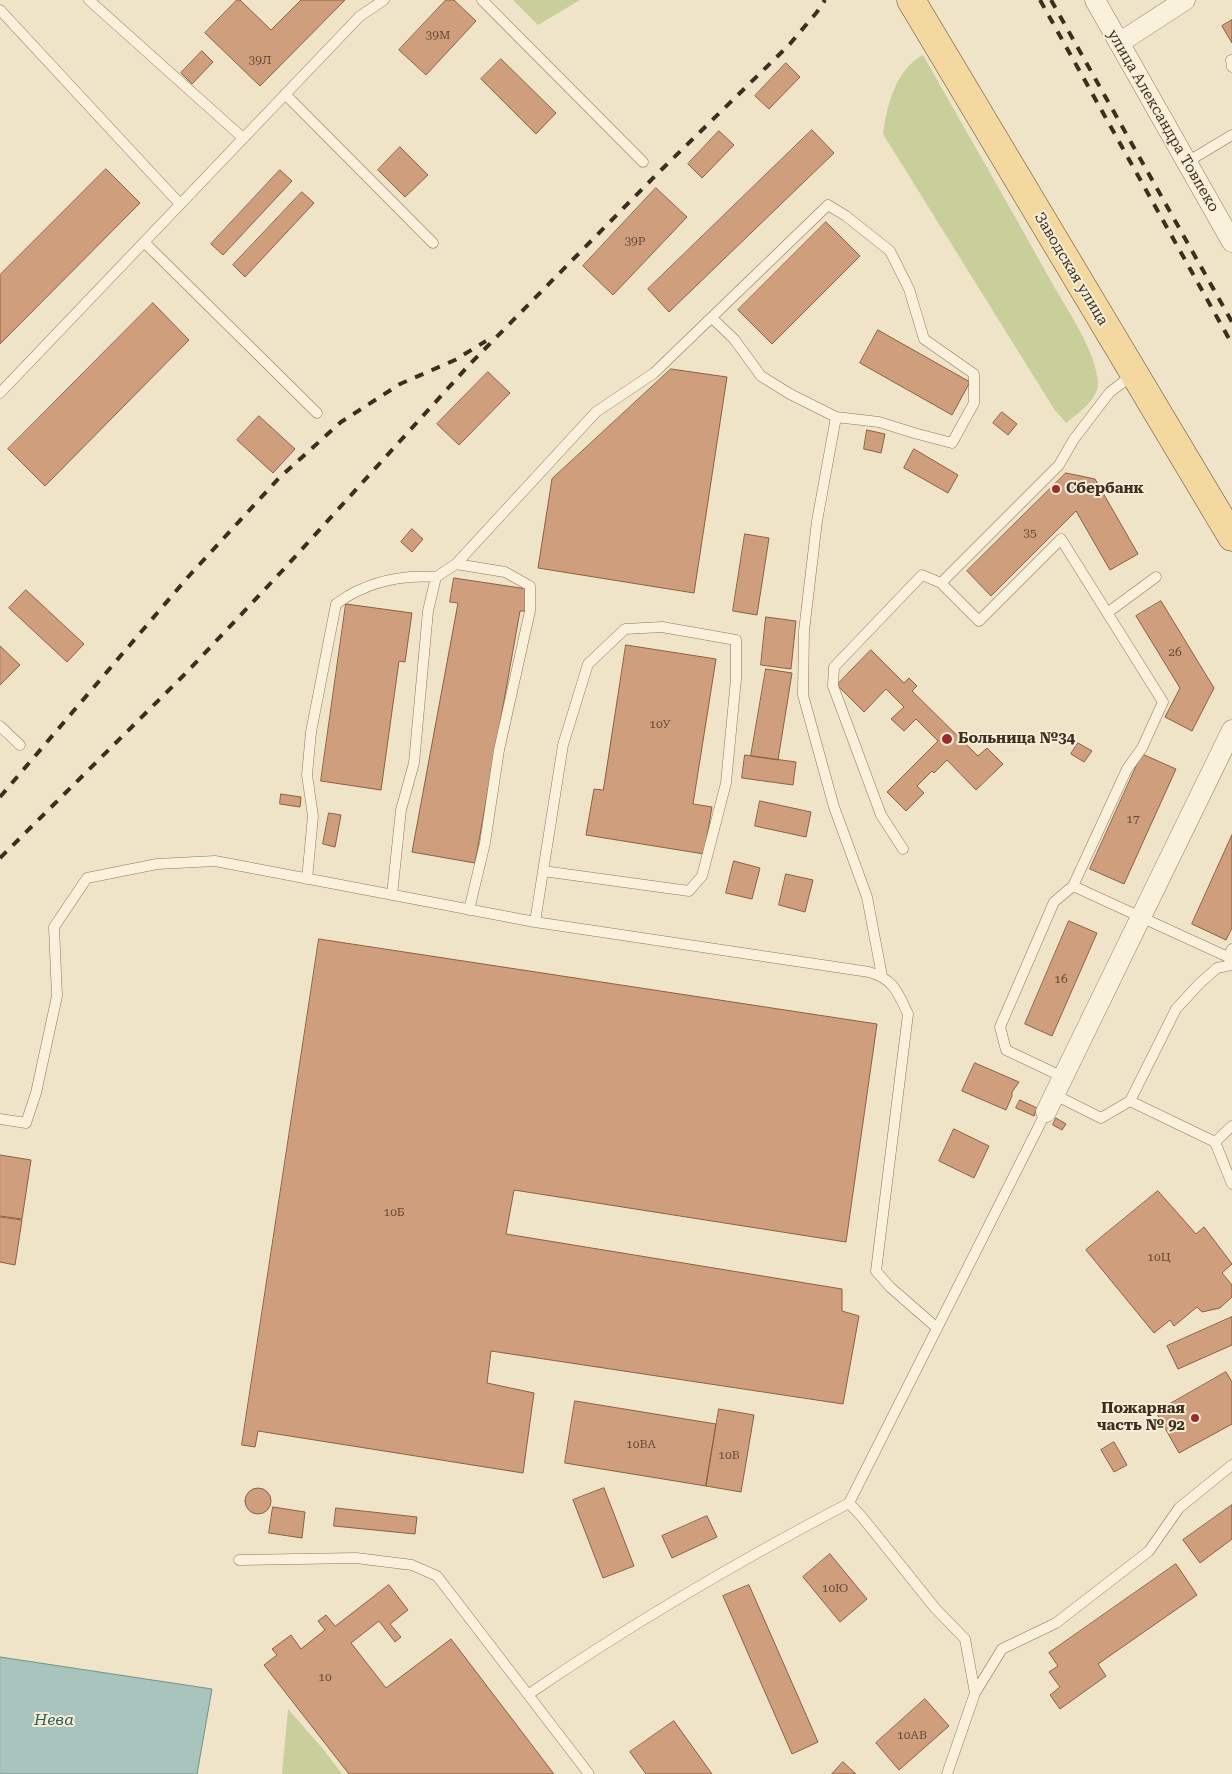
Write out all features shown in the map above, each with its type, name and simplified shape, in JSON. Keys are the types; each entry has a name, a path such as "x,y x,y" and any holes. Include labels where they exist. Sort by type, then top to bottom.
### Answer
{"main road":[{"name":"Заводская улица","path":"911,0 1232,537"}],"street":[{"name":"улица Александра Товпеко","path":"1095,0 1232,242"},
{"path":"1119,43 1185,0"},
{"path":"1051,1104 1232,730"}],"lane":[{"path":"89,0 243,138"},
{"path":"0,393 360,16 384,0"},
{"path":"482,0 643,162"},
{"path":"0,10 180,204"},
{"path":"285,94 433,243"},
{"path":"1187,162 1232,135"},
{"path":"307,879 313,816 307,775 311,732 336,604 359,590 386,581 422,576 436,577 456,564 596,412 654,373 828,204 890,251 909,289 924,339 974,374 974,403 952,443 879,422 836,417 790,394 761,376 734,339 712,318"},
{"path":"144,242 317,413"},
{"path":"941,583 1060,465 1074,439 1110,392 1135,374"},
{"path":"836,417 817,521 804,631 803,695 834,807 867,897 882,976"},
{"path":"903,849 881,815 874,797 833,686 834,667 922,576 941,583 979,621 1061,539 1163,702 1142,748 1127,769 1073,886 1054,902 1000,1027 1006,1050 1063,1077"},
{"path":"456,564 505,572 530,586 530,611 499,750 485,843 469,910"},
{"path":"392,895 401,810 414,763 428,611 436,577"},
{"path":"1107,612 1156,577"},
{"path":"535,922 543,871 563,745 588,664 625,629 662,627 736,640 736,679 726,783 702,876 689,891 543,871"},
{"path":"0,726 20,745"},
{"path":"0,1119 26,1123 36,1093 57,996 54,927 87,878 157,864 215,861 535,922 869,972 882,976 897,991 908,1014 876,1271 890,1287 937,1328"},
{"path":"529,1694 586,1655 756,1552 849,1503 1051,1104 1101,1118 1130,1101 1176,1009 1198,984 1231,957 1073,886"},
{"path":"1130,1101 1215,1142 1232,1184"},
{"path":"1215,1142 1232,1126"},
{"path":"947,1774 975,1693 1002,1649 1056,1623 1149,1551 1179,1508 1232,1465"},
{"path":"849,1503 935,1608 965,1639 975,1693"},
{"path":"239,1560 356,1558 412,1565 437,1576 529,1694 588,1774"}],"green space":[{"path":"513,0 580,0 538,25"},
{"path":"923,55 1087,345 1096,371 1097,389 1087,406 1066,423 1054,409 883,134 890,101 899,79 913,62"},
{"path":"288,1709 324,1750 342,1774 282,1774"}],"water":[{"name":"Нева","path":"0,1657 212,1689 197,1774 0,1774"}],"building":[{"path":"237,0 240,0 271,30 301,0 345,0 260,86 205,33"},
{"path":"446,0 454,0 476,21 426,75 399,50"},
{"path":"1232,20 1232,43 1222,26"},
{"path":"202,51 213,62 192,84 181,73"},
{"path":"501,59 556,113 536,134 481,79"},
{"path":"786,63 800,77 769,109 755,96"},
{"path":"812,130 834,153 669,312 648,289"},
{"path":"719,131 734,145 702,178 688,164"},
{"path":"400,147 428,175 405,197 378,170"},
{"path":"106,169 140,203 0,344 0,275"},
{"path":"280,170 292,181 223,255 211,244"},
{"path":"656,188 687,217 613,295 583,266"},
{"path":"302,192 314,203 245,277 233,265"},
{"path":"826,222 860,256 772,344 738,310"},
{"path":"153,303 189,340 45,486 8,449"},
{"path":"878,330 970,382 952,415 860,363"},
{"path":"671,369 727,377 694,593 538,568 552,479"},
{"path":"488,372 510,393 459,445 437,424"},
{"path":"1002,412 1017,424 1008,435 993,423"},
{"path":"259,416 295,449 273,473 237,440"},
{"path":"867,430 885,434 881,453 864,449"},
{"path":"914,449 958,475 948,493 904,468"},
{"path":"1066,473 1095,479 1138,554 1110,570 1076,511 991,596 967,571"},
{"path":"412,529 423,539 412,552 401,542"},
{"path":"745,534 769,538 757,615 733,611"},
{"path":"454,578 527,589 527,611 520,611 475,863 412,852 458,603 450,602"},
{"path":"26,590 84,644 67,662 9,608"},
{"path":"1161,601 1214,688 1192,731 1165,717 1180,688 1136,616"},
{"path":"346,604 412,613 405,662 399,661 381,790 321,781"},
{"path":"766,617 796,621 791,669 761,665"},
{"path":"626,645 716,659 693,804 712,807 704,854 586,835 594,789 603,790"},
{"path":"0,646 20,665 0,685"},
{"path":"871,650 904,683 909,678 917,686 912,691 978,756 987,748 1003,764 976,790 947,760 934,773 932,771 917,786 924,793 906,811 887,792 938,741 916,719 904,731 891,719 904,707 886,689 864,712 837,685"},
{"path":"766,669 792,673 778,760 751,756"},
{"path":"1078,743 1092,751 1084,762 1071,754"},
{"path":"1142,754 1176,769 1124,884 1090,869"},
{"path":"745,755 796,762 793,785 742,778"},
{"path":"281,794 301,797 300,807 280,804"},
{"path":"760,801 811,812 806,837 755,826"},
{"path":"329,813 341,815 335,847 323,844"},
{"path":"1232,835 1232,928 1226,940 1192,924"},
{"path":"734,861 760,868 752,899 726,893"},
{"path":"786,874 813,880 805,912 779,905"},
{"path":"1069,921 1097,933 1052,1036 1025,1024"},
{"path":"319,939 877,1024 846,1242 514,1190 506,1234 842,1289 842,1311 859,1316 843,1404 491,1351 487,1383 534,1393 523,1473 258,1431 255,1447 242,1445"},
{"path":"975,1063 1019,1082 1012,1092 1006,1110 962,1091"},
{"path":"1020,1100 1037,1108 1034,1116 1016,1108"},
{"path":"1056,1118 1066,1124 1062,1130 1053,1125"},
{"path":"954,1129 989,1146 974,1178 939,1161"},
{"path":"0,1155 31,1160 22,1219 0,1216"},
{"path":"1158,1191 1196,1234 1204,1227 1232,1264 1222,1273 1232,1285 1232,1297 1220,1308 1202,1312 1197,1307 1174,1326 1170,1320 1154,1333 1086,1250"},
{"path":"0,1217 22,1220 15,1265 0,1262"},
{"path":"1232,1317 1232,1345 1178,1369 1167,1346"},
{"name":"Пожарная часть № 92","path":"1226,1372 1232,1382 1232,1424 1179,1453 1156,1412"},
{"path":"575,1401 716,1424 706,1486 565,1463"},
{"path":"719,1409 754,1415 741,1492 706,1486"},
{"path":"1114,1442 1127,1465 1114,1472 1101,1450"},
{"path":"258,1488 267,1492 271,1501 267,1510 258,1514 249,1510 245,1501 249,1492"},
{"path":"604,1488 634,1566 603,1578 573,1500"},
{"path":"1232,1505 1232,1539 1200,1563 1183,1540"},
{"path":"273,1507 305,1512 302,1538 269,1533"},
{"path":"336,1508 417,1517 415,1534 334,1526"},
{"path":"707,1516 717,1537 672,1558 662,1536"},
{"path":"830,1554 867,1599 840,1622 803,1577"},
{"path":"1176,1564 1197,1595 1098,1664 1106,1676 1060,1709 1050,1695 1060,1687 1049,1672 1058,1666 1049,1653"},
{"path":"389,1585 408,1610 390,1624 401,1637 395,1642 379,1621 351,1643 386,1688 451,1639 554,1774 349,1774 264,1665 277,1655 272,1649 291,1635 301,1649 325,1630 318,1621 326,1615 335,1626"},
{"path":"749,1585 818,1742 792,1754 723,1596"},
{"path":"925,1699 949,1726 899,1770 876,1743"},
{"path":"674,1721 712,1774 646,1774 630,1752"},
{"path":"843,1762 856,1774 832,1774"}],"railway":[{"path":"0,858 186,673 283,570 470,364 657,174 789,45 825,0"},
{"path":"1040,0 1232,344"},
{"path":"1051,0 1232,322"},
{"path":"0,797 188,577 279,478 341,422 400,384 455,360 486,341"}],"place":[{"name":"Сбербанк","path":"1056,489"},
{"name":"Больница №34","path":"947,739"},
{"name":"Пожарная часть № 92","path":"1195,1418"}]}
